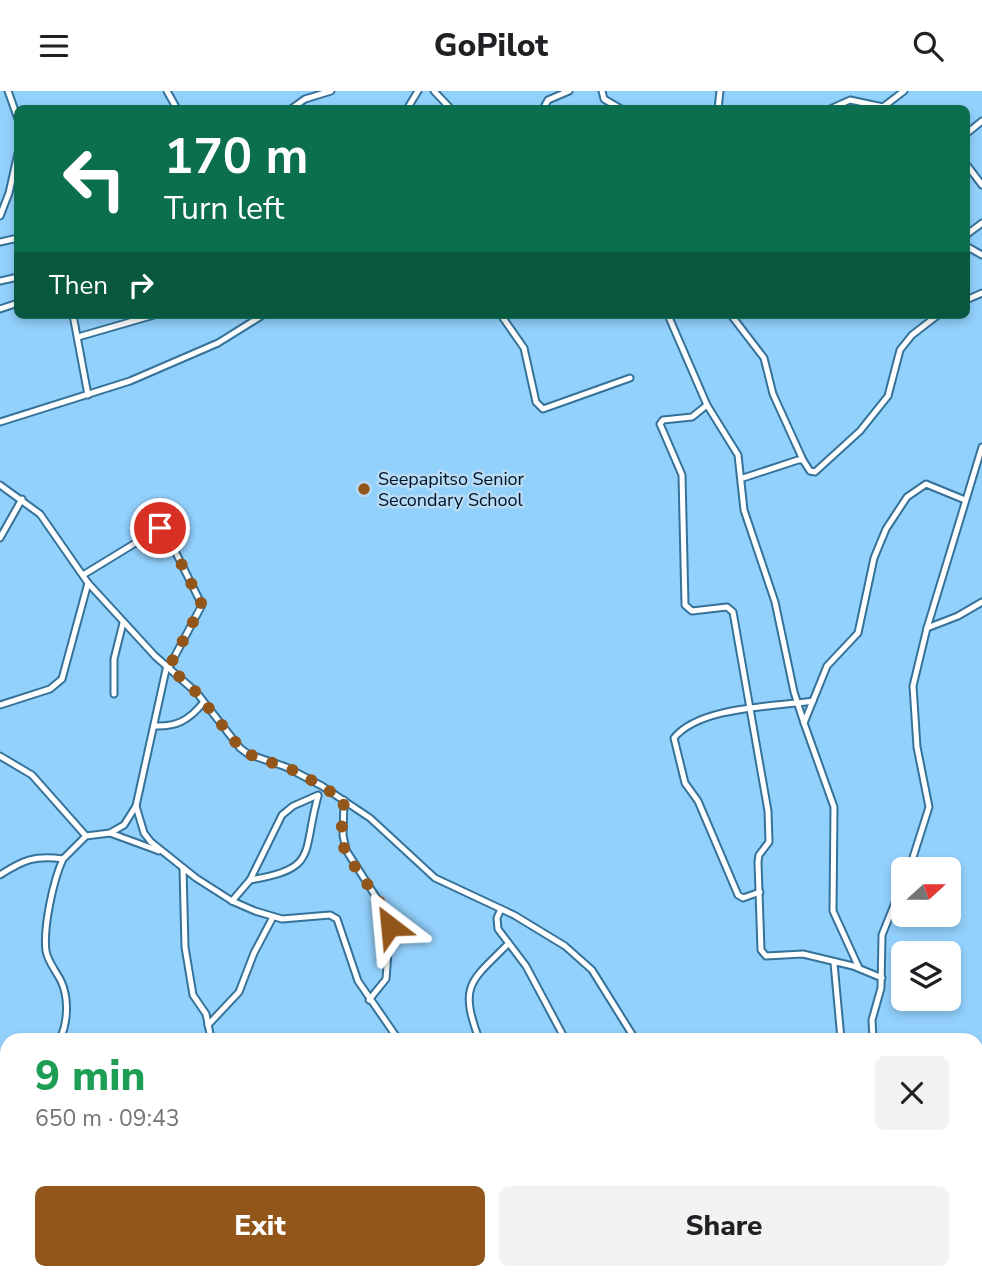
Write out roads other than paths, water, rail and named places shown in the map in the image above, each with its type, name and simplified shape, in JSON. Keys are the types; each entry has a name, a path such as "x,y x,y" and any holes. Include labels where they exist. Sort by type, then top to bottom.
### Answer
{"street":[{"path":"8,91 14,108"},
{"path":"305,99 306,91"},
{"path":"297,105 305,99 331,91"},
{"path":"434,91 446,105"},
{"path":"545,105 548,100 569,91"},
{"path":"602,91 604,99 614,105"},
{"path":"886,105 904,91"},
{"path":"839,105 850,100 874,105"},
{"path":"970,169 982,185"},
{"path":"0,216 14,171"},
{"path":"74,319 88,395"},
{"path":"78,337 140,319"},
{"path":"0,422 130,381 218,343 257,319"},
{"path":"504,319 524,348 536,402 543,409 630,377"},
{"path":"670,319 707,405 738,454 743,478 744,510 775,602 804,723 834,807 833,911 859,968"},
{"path":"734,319 764,358 773,394 811,472 818,471 860,431 888,396 901,350 912,335 933,319"},
{"path":"707,405 694,417 663,420 660,424 682,475 685,605 692,611 727,607 731,609 760,754 770,832 769,842 758,862 762,953 770,957 803,954 859,968 882,978"},
{"path":"913,857 929,807 917,747 913,686 927,628 982,447"},
{"path":"743,478 803,460"},
{"path":"804,723 831,660 858,633 878,547 907,497 926,484 965,500"},
{"path":"0,485 40,514 88,583 123,623 187,682 248,754 286,767 323,786 402,845 435,878 550,936 586,964 631,1033"},
{"path":"0,538 22,499"},
{"path":"62,1033 65,1023 66,992 46,952 46,935 62,859 86,836 110,833 127,822 136,806 168,666 202,605 163,528 83,575"},
{"path":"0,705 50,689 62,679 88,583"},
{"path":"927,628 958,616 982,602"},
{"path":"114,694 114,659 123,623"},
{"path":"760,892 743,898 738,895 698,801 685,783 684,769 674,745 674,738 691,723 750,708 813,701"},
{"path":"154,726 168,727 184,722 203,702"},
{"path":"0,756 32,775 86,836"},
{"path":"250,880 279,876 296,866 308,846 318,796 323,786"},
{"path":"232,901 250,880 282,815 293,806 318,796"},
{"path":"344,800 343,835 346,851 384,911 390,926 388,973 369,1000"},
{"path":"136,806 144,833 164,853 232,901 273,917 330,915 337,919 353,968 369,1000 394,1033"},
{"path":"110,833 164,853"},
{"path":"0,876 27,858 41,856 62,859"},
{"path":"183,868 185,947 193,995 206,1014 210,1033"},
{"path":"501,909 496,922 508,944 526,966 562,1033"},
{"path":"873,1033 882,978 882,935 891,913"},
{"path":"208,1025 239,992 254,953 273,917"},
{"path":"477,1033 467,1001 468,990 485,966 508,944"},
{"path":"834,963 840,1033"}],"place":[{"name":"Seepapitso Senior Secondary School","path":"364,489"}]}
